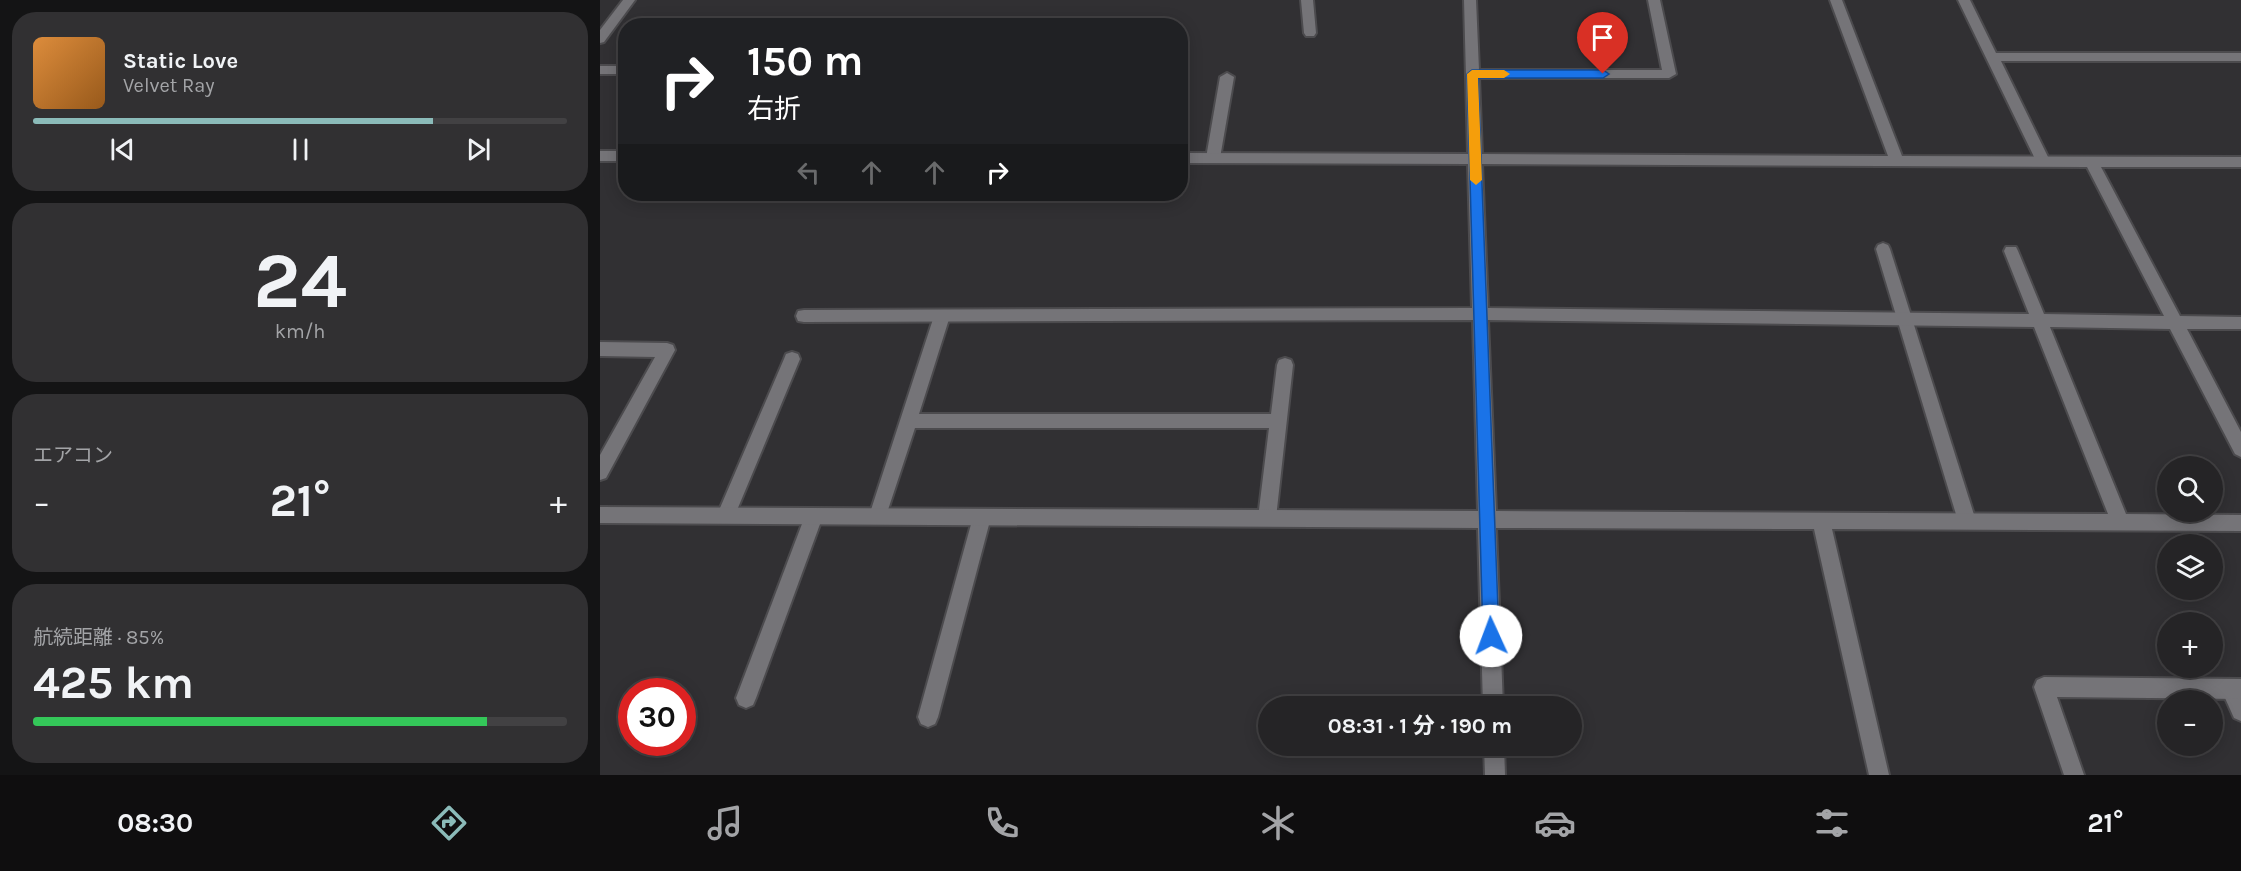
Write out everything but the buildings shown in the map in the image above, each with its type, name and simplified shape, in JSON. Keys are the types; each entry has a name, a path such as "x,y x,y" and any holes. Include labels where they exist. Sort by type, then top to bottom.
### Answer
{"street":[{"path":"600,39 629,0"},
{"path":"1293,0 1307,0 1310,33"},
{"path":"1470,0 1493,696"},
{"path":"1472,74 1669,74 1654,0"},
{"path":"1836,0 1897,160"},
{"path":"1964,0 2043,161"},
{"path":"1991,57 2241,57"},
{"path":"600,70 618,70"},
{"path":"1214,158 1227,77"},
{"path":"600,156 618,156"},
{"path":"1188,158 2241,162"},
{"path":"2091,161 2241,449"},
{"path":"1883,249 1967,521"},
{"path":"2011,251 2120,522"},
{"path":"804,316 1480,314 2241,323"},
{"path":"878,516 942,316"},
{"path":"600,349 667,350 600,472"},
{"path":"726,515 792,359"},
{"path":"1267,518 1285,365"},
{"path":"909,420 1278,420"},
{"path":"600,515 2241,523"},
{"path":"746,698 814,516"},
{"path":"928,717 982,517"},
{"path":"1821,520 1879,775"},
{"path":"2074,775 2044,687 2236,689 2241,711"},
{"path":"1494,756 1495,775"}],"slow traffic":[{"path":"1476,180 1472,74 1504,74"}],"route":[{"path":"1491,636 1472,74 1603,74"}]}
